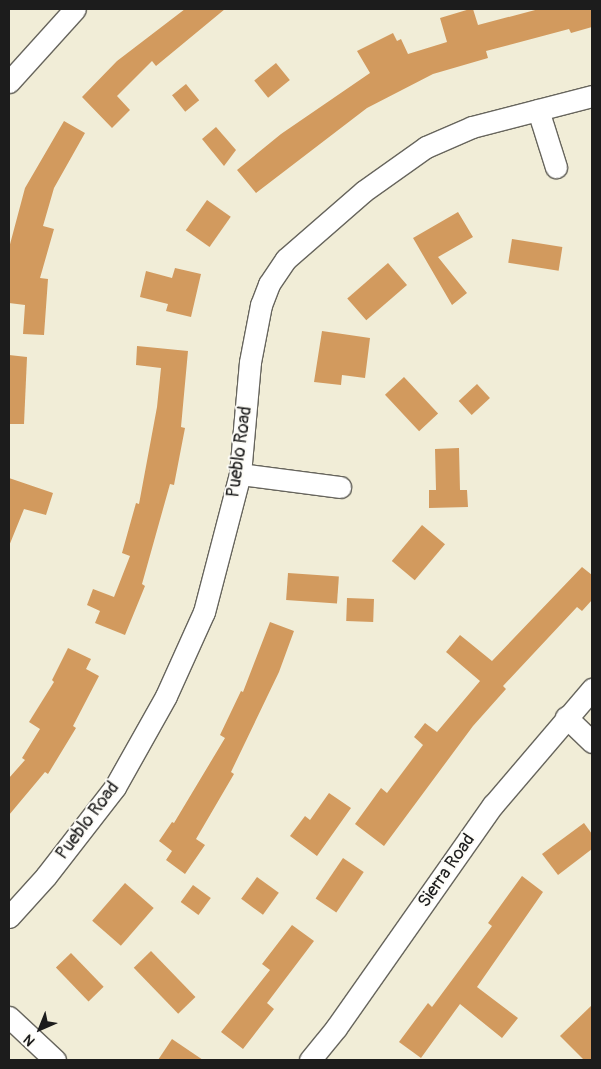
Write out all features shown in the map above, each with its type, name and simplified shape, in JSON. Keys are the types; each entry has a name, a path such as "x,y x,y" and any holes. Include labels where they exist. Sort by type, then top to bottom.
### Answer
{"street":[{"path":"9,82 75,9"},
{"name":"Pueblo Road","path":"9,917 46,876 115,787 166,696 204,612 240,474 250,362 261,305 269,284 286,259 364,191 426,147 472,127 592,96"},
{"path":"538,110 556,167"},
{"path":"240,474 340,487"},
{"name":"Sierra Road","path":"310,1060 336,1028 493,805 566,716 592,689"},
{"path":"566,716 592,742"},
{"path":"9,1016 55,1060"}],"building":[{"path":"185,9 225,9 156,66 152,61 117,96 130,110 112,128 82,97 117,61"},
{"path":"473,9 478,25 539,9 592,9 592,27 571,33 569,29 486,51 488,58 433,74 367,108 256,193 237,170 281,134 370,73 357,51 393,33 397,41 401,39 408,54 447,42 440,18"},
{"path":"276,63 290,80 268,98 254,81"},
{"path":"186,84 199,100 185,112 172,95"},
{"path":"64,121 85,133 54,188 43,226 54,229 40,278 48,279 44,335 23,334 25,305 9,303 9,248 25,188"},
{"path":"216,127 236,150 224,166 202,139"},
{"path":"207,200 231,217 210,247 186,230"},
{"path":"458,212 473,237 438,257 467,293 452,305 413,238"},
{"path":"512,239 562,247 559,271 508,263"},
{"path":"388,263 407,285 366,320 347,298"},
{"path":"175,268 201,274 191,317 166,311 168,304 140,297 146,271 172,278"},
{"path":"322,331 370,338 365,378 342,375 341,385 314,382"},
{"path":"137,346 188,351 181,427 185,428 174,485 170,484 142,584 145,586 125,635 95,623 100,611 87,605 93,589 114,597 130,556 122,553 136,503 139,504 157,407 161,368 136,365"},
{"path":"9,355 27,357 24,424 9,424"},
{"path":"404,377 438,414 419,431 385,395"},
{"path":"477,384 490,398 472,415 459,401"},
{"path":"459,448 460,490 467,490 468,507 429,508 429,490 436,490 435,449"},
{"path":"9,478 53,493 46,515 24,509 9,546"},
{"path":"422,525 445,544 415,580 392,561"},
{"path":"582,567 592,575 592,600 582,611 577,607 503,686 506,689 473,726 384,846 355,824 381,788 387,793 423,745 414,737 425,723 437,732 480,681 446,652 460,635 492,661"},
{"path":"288,573 339,577 337,603 286,600"},
{"path":"347,598 374,599 373,622 346,621"},
{"path":"270,622 294,631 279,672 231,772 234,774 196,839 205,845 185,874 166,860 172,851 159,841 172,822 174,823 225,738 220,735 241,691 243,692"},
{"path":"68,648 91,659 86,669 99,676 73,726 76,728 48,774 45,772 9,815 9,778 25,760 22,758 40,729 29,722 54,682 52,680"},
{"path":"329,793 351,808 317,856 290,836 305,816 310,820"},
{"path":"584,823 592,834 592,849 558,875 542,854"},
{"path":"343,858 364,872 336,913 316,899"},
{"path":"522,876 543,892 477,987 518,1018 502,1038 460,1004 421,1058 399,1042 428,1003 432,1007 492,926 488,923"},
{"path":"257,877 279,893 263,915 241,899"},
{"path":"125,883 154,908 121,946 92,921"},
{"path":"193,885 211,898 198,915 181,902"},
{"path":"292,925 314,941 267,1003 274,1009 243,1049 221,1032 270,970 262,964"},
{"path":"151,951 195,997 178,1014 134,968"},
{"path":"71,953 104,987 89,1001 56,968"},
{"path":"592,1005 592,1060 584,1060 560,1036"},
{"path":"172,1039 203,1060 158,1060"}]}
